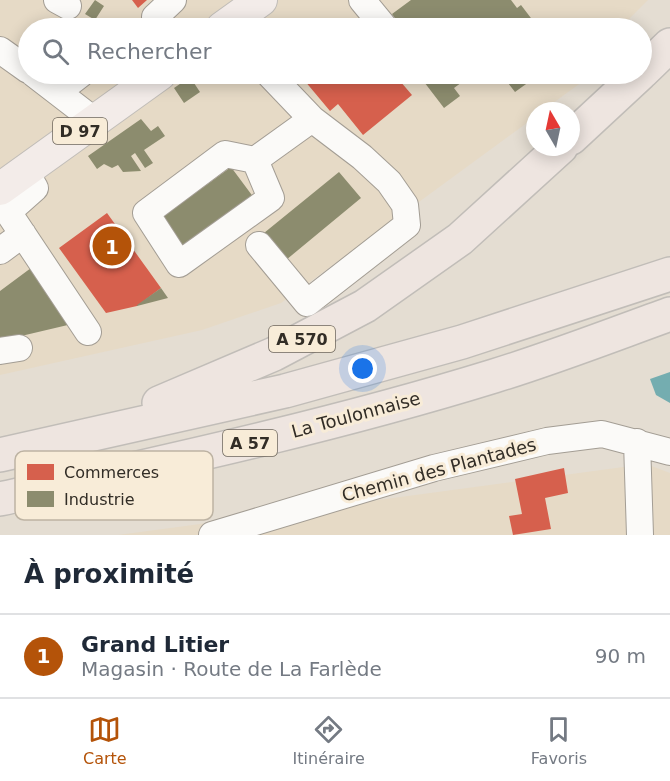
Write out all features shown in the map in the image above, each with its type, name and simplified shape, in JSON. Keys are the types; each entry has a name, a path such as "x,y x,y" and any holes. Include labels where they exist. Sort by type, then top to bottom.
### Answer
{"highway":[{"path":"652,62 670,45"},
{"path":"580,130 629,84"},
{"name":"A 570","path":"0,453 172,399 274,354 365,306 460,239 551,156"},
{"name":"A 57","path":"0,453 285,391 462,342 670,274"},
{"name":"La Toulonnaise","path":"213,452 496,376 670,314"},
{"path":"496,376 670,330"},
{"name":"La Toulonnaise","path":"0,499 15,496"}],"main road":[{"path":"239,18 261,0"},
{"name":"D 97","path":"0,189 146,84"}],"street":[{"path":"362,0 377,18"},
{"path":"0,50 18,63"},
{"path":"48,84 94,121"},
{"path":"59,92 69,84"},
{"path":"259,245 307,303 407,225 405,205 389,182 362,157 312,119 279,84"},
{"path":"255,160 271,198 179,264 146,213 225,154 255,160 312,119"},
{"path":"25,171 35,188 9,212 88,332"},
{"path":"0,251 23,234"},
{"name":"Chemin des Plantades","path":"212,535 434,468 547,441 602,434 670,452"},
{"path":"636,442 640,535"}],"shaded area":[{"path":"0,0 648,0 630,18 18,18 18,84 579,84 554,102 526,102 526,124 281,303 202,330 0,375"},
{"path":"646,464 670,473 670,535 118,535"}],"water":[{"path":"670,372 670,403 656,395 650,379"}],"building: Commerces":[{"path":"132,0 147,0 138,8"},
{"path":"307,84 403,84 412,95 363,135 338,104 330,111"},
{"path":"107,213 161,288 137,306 106,313 59,248"},
{"path":"564,468 568,493 545,498 551,529 513,535 509,516 522,514 515,479"}],"building: Industrie":[{"path":"95,0 104,6 96,18 85,14"},
{"path":"411,0 511,0 517,8 521,5 531,18 395,18 392,14"},
{"path":"180,84 195,84 200,92 184,103 174,88"},
{"path":"426,84 459,84 454,88 460,96 444,108"},
{"path":"509,84 526,84 515,92"},
{"path":"141,119 151,131 158,126 165,136 144,150 153,163 145,168 135,153 131,156 141,171 123,172 118,165 112,168 104,164 97,169 88,156"},
{"path":"231,167 254,198 184,250 161,218"},
{"path":"339,172 361,198 286,260 264,233"},
{"path":"31,268 72,324 0,341 0,291"},
{"path":"161,288 168,298 137,306 137,305"}],"place":[{"name":"Grand Litier","path":"112,246"}]}
